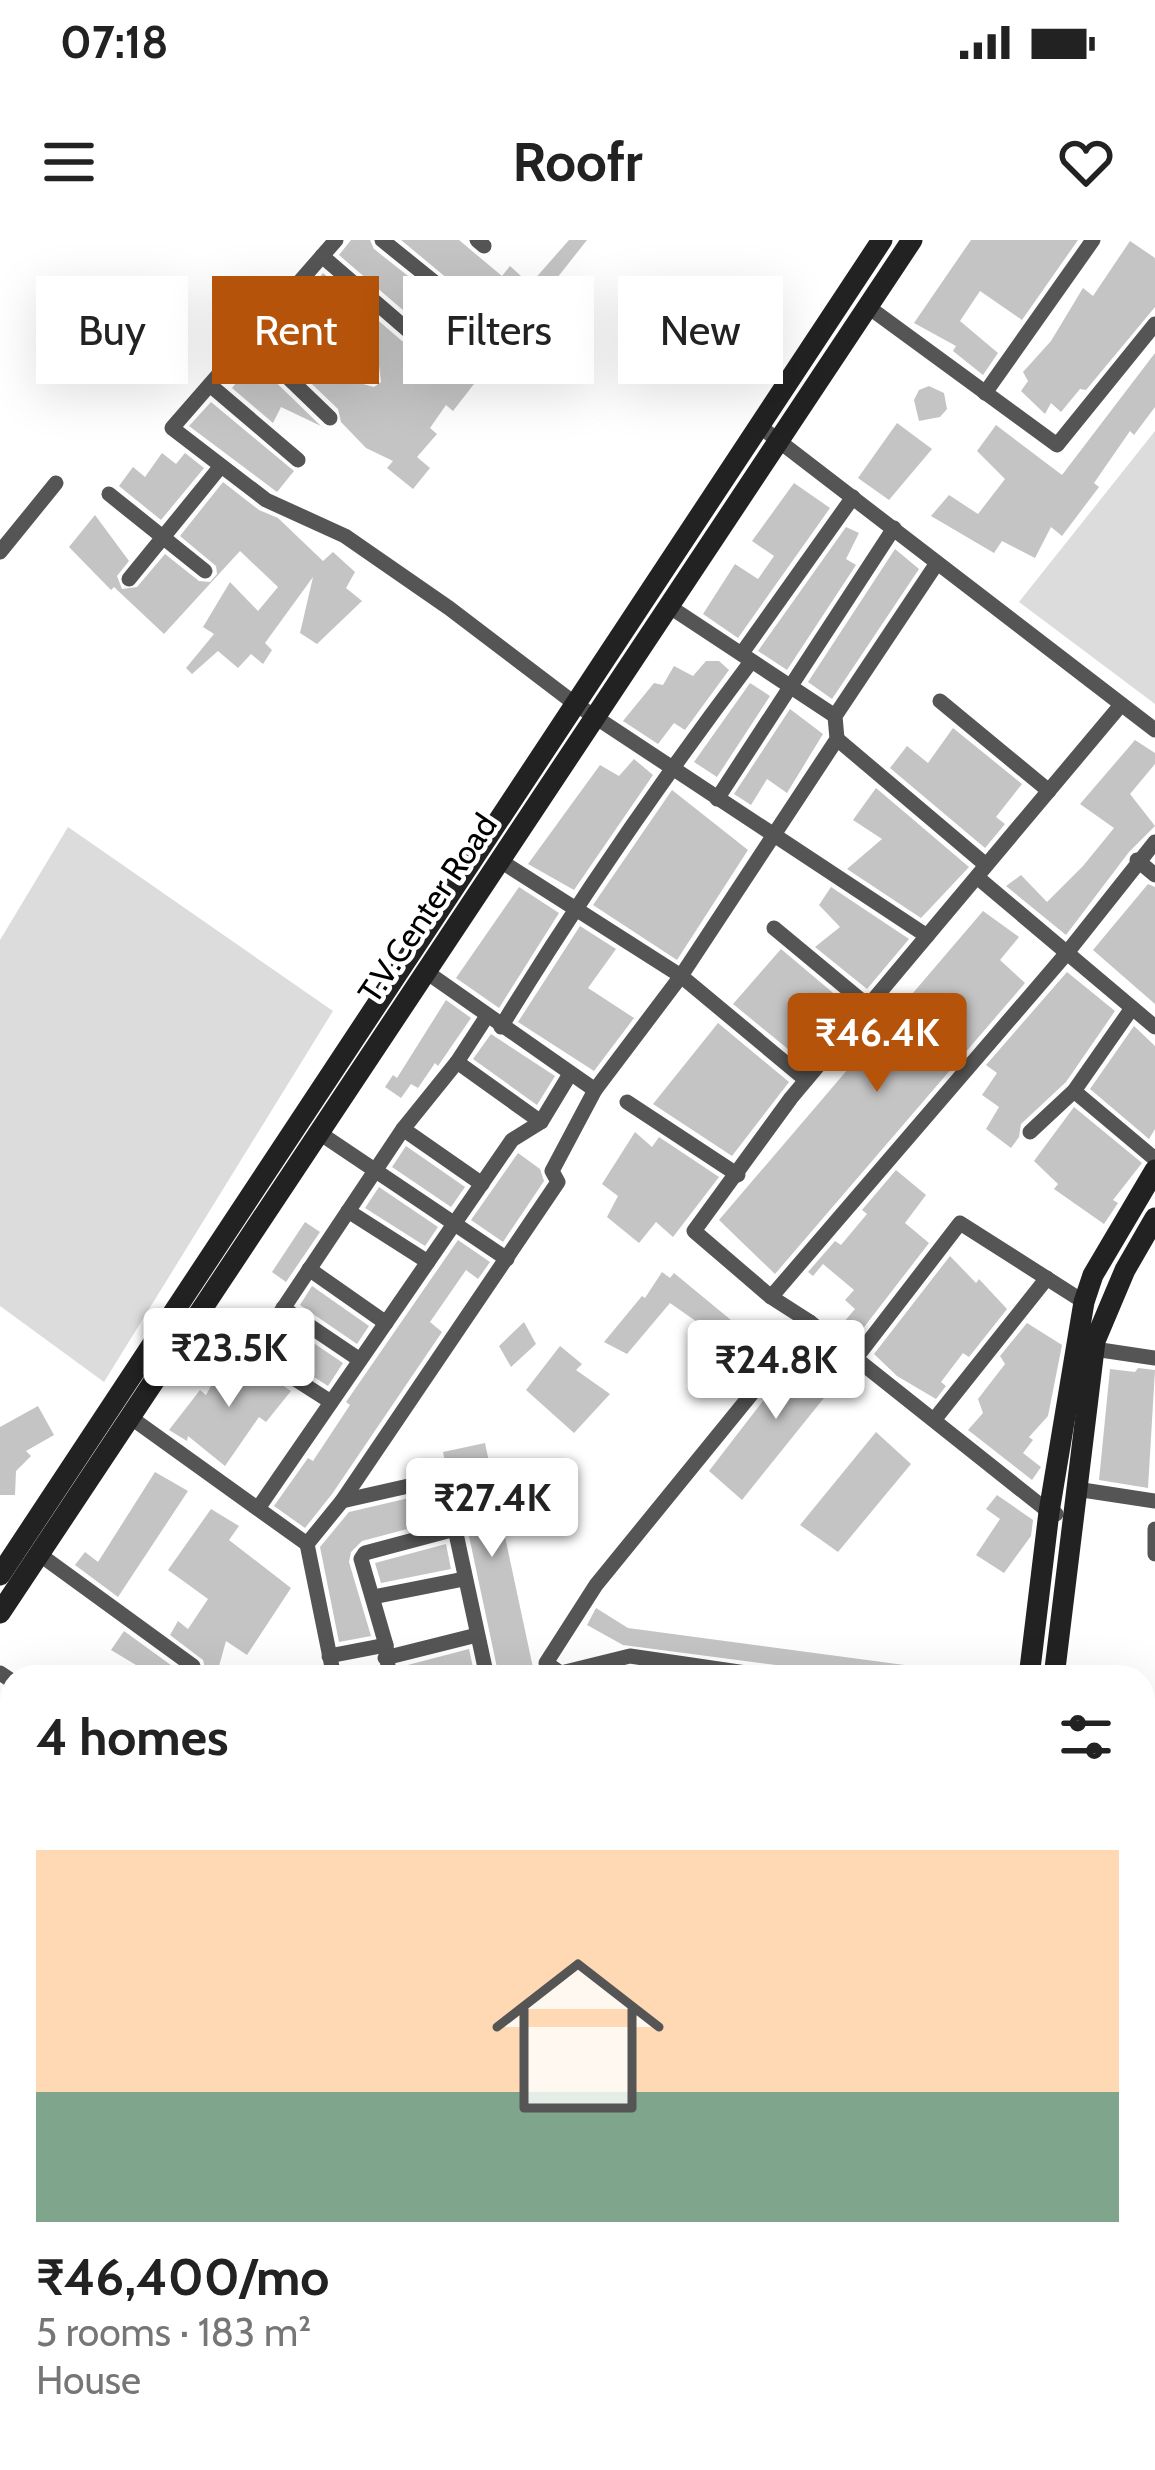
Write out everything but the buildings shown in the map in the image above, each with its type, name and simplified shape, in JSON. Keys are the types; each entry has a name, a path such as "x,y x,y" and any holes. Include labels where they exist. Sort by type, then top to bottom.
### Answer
{"street":[{"path":"305,276 336,240"},
{"path":"382,240 427,276"},
{"name":"T.V.Center Road","path":"0,1576 882,240"},
{"name":"T.V.Center Road","path":"0,1613 912,240"},
{"path":"985,393 1093,240"},
{"path":"322,256 403,326"},
{"path":"867,306 1057,445 1155,324"},
{"path":"212,383 172,428 266,500 345,536 574,703 927,936"},
{"path":"295,384 330,418"},
{"path":"210,385 298,460"},
{"path":"758,424 1155,730"},
{"path":"129,579 221,466"},
{"path":"0,552 56,483"},
{"path":"109,494 205,571"},
{"path":"254,1352 403,1129 494,1022 853,497"},
{"path":"717,799 894,528"},
{"path":"937,563 835,716 838,739 1066,954 1155,1028"},
{"path":"668,605 835,716"},
{"path":"940,701 1049,790"},
{"path":"1073,1517 1049,1513 811,1322 771,1297 694,1231 806,1080 1120,706"},
{"path":"307,1544 342,1501 558,1182 552,1171 596,1090 681,976 838,739"},
{"path":"771,1297 1066,954 1155,842"},
{"path":"499,860 681,976 806,1080"},
{"path":"1137,860 1155,875"},
{"path":"774,928 868,1006"},
{"path":"424,971 596,1090"},
{"path":"1030,1132 1074,1091 1132,1007"},
{"path":"457,1061 541,1122"},
{"path":"259,1507 512,1140 541,1122 570,1074"},
{"path":"1074,1091 1155,1159"},
{"path":"627,1102 738,1175"},
{"path":"403,1129 482,1184"},
{"path":"318,1132 507,1258"},
{"path":"1030,1665 1049,1513 1084,1302 1093,1276 1155,1170"},
{"path":"348,1211 428,1262"},
{"path":"1055,1665 1094,1349 1125,1270 1154,1221"},
{"path":"856,1358 960,1223 1084,1302"},
{"path":"309,1269 386,1323"},
{"path":"934,1420 1047,1278"},
{"path":"283,1308 360,1360"},
{"path":"196,1316 331,1402"},
{"path":"559,1665 596,1585 811,1322"},
{"path":"1094,1349 1155,1358"},
{"path":"130,1417 307,1544 331,1665"},
{"path":"342,1501 444,1478 485,1665"},
{"path":"1076,1489 1155,1501"},
{"path":"388,1665 361,1558 454,1529"},
{"path":"1155,1529 1155,1554"},
{"path":"39,1554 192,1665"},
{"path":"373,1597 464,1579"},
{"path":"329,1655 386,1651 476,1635"},
{"path":"588,1665 629,1656 681,1665"}],"shaded area":[{"path":"1155,431 1155,704 1019,602"},
{"path":"68,827 333,1011 104,1382 0,1306 0,940"}]}
